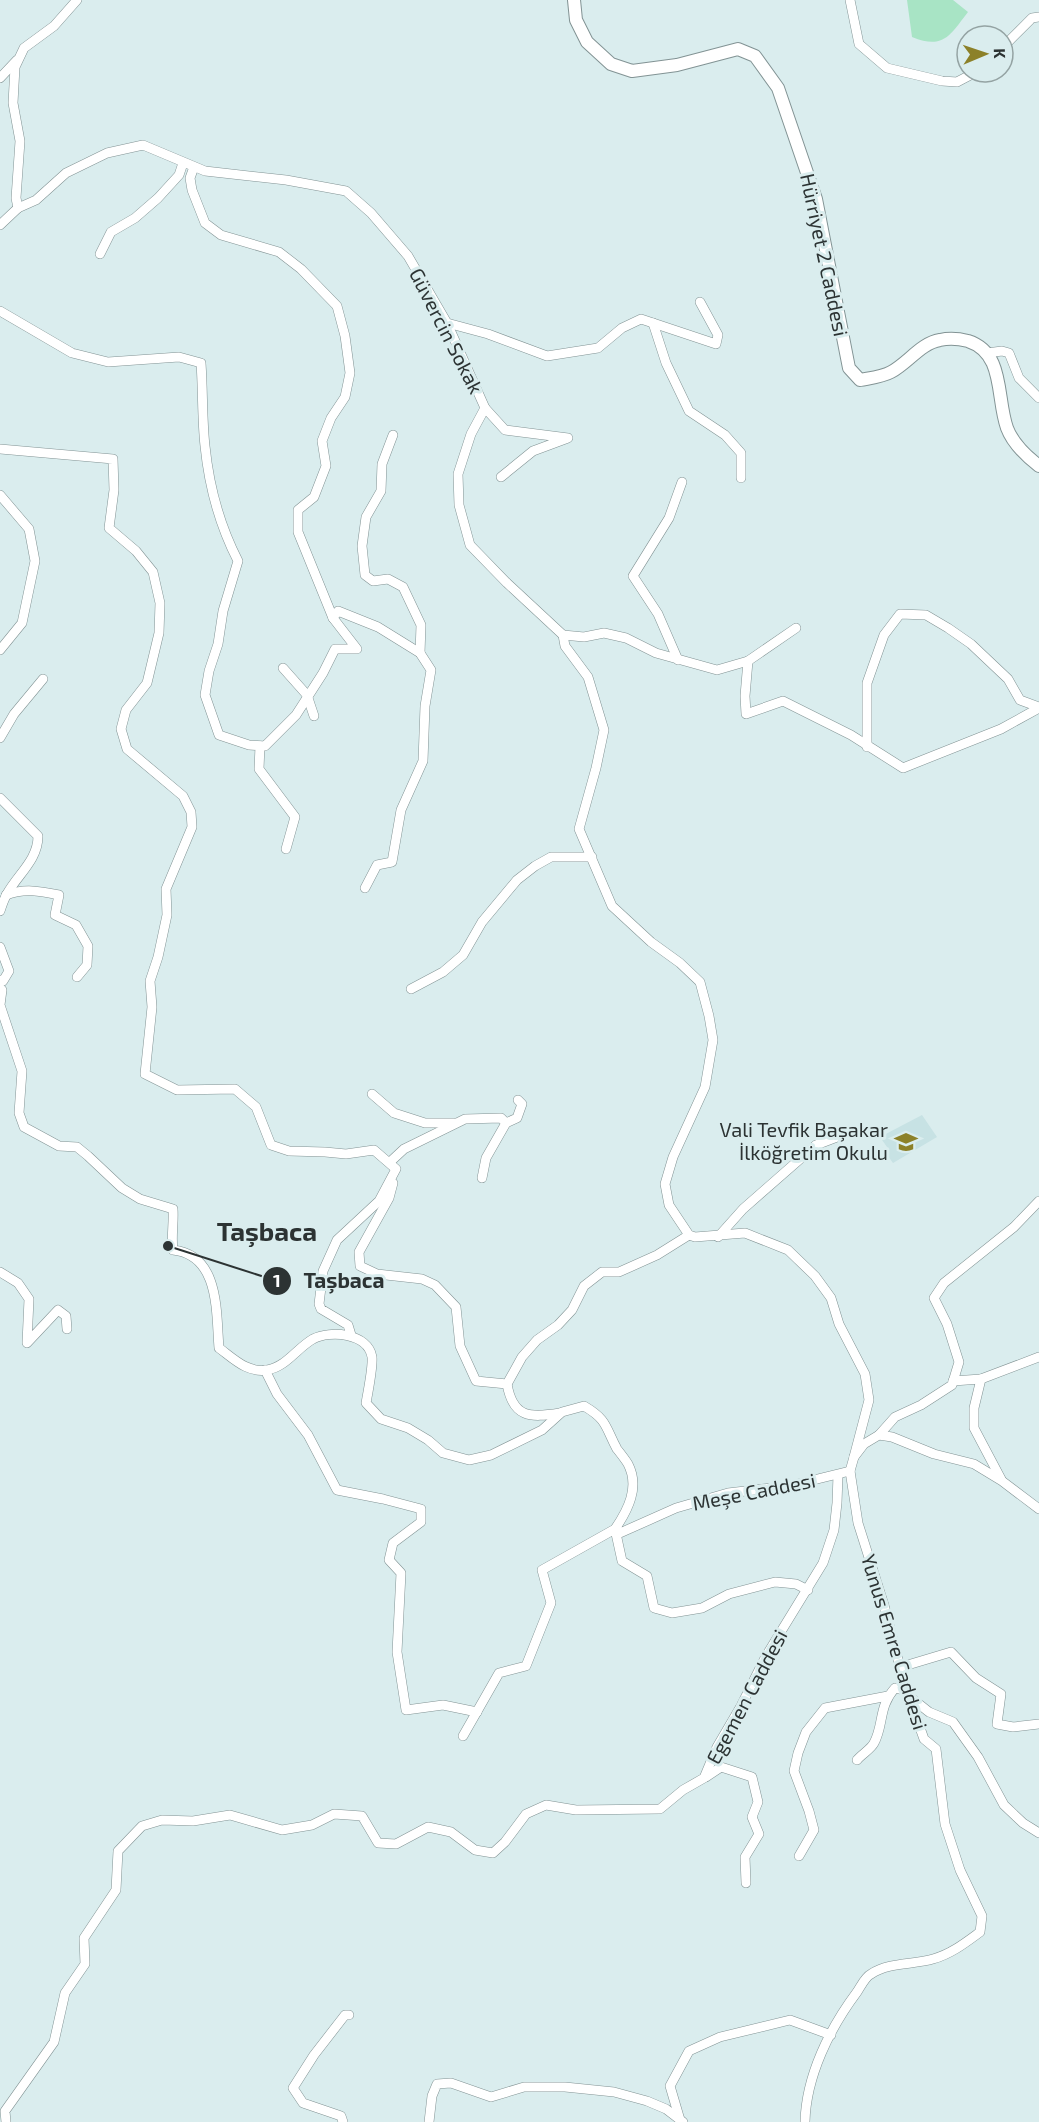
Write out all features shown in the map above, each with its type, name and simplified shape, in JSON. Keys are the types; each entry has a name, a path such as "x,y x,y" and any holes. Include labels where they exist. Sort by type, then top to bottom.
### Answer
{"street":[{"path":"18,208 16,198 20,141 13,103 15,68 24,48 54,26 77,0"},
{"name":"Hürriyet 2 Caddesi","path":"574,0 576,20 587,42 611,64 632,71 677,65 738,49 755,56 778,88 816,199 849,368 860,380 890,373 930,343 941,339 963,340 976,344 987,353"},
{"path":"850,0 859,44 887,68 955,82"},
{"path":"1015,34 1032,18 1039,17"},
{"path":"0,78 20,56"},
{"name":"Güvercin Sokak","path":"0,225 18,208 36,200 66,173 107,153 143,145 205,171 286,180 346,191 371,213 408,256 447,322 485,408 471,434 458,474 459,505 470,544 563,635 565,646 588,677 604,730 597,768 579,829 612,906 700,982 713,1040 705,1087 673,1157 665,1184 669,1205 689,1234"},
{"path":"100,254 111,232 135,218 158,198 179,175 183,163"},
{"path":"0,311 72,353 108,362 179,357 201,363 207,458 213,493 225,534 238,561 223,611 218,644 209,671 205,695 219,735 249,745 265,746 296,715 335,649 357,649 333,618 298,532 298,510 314,497 326,466 322,441 331,418 345,397 350,373 338,306 301,269 279,252 221,235 205,223 192,190 190,178 194,167"},
{"path":"447,322 488,334 547,356 598,348 622,328 641,319 716,344 718,334 700,302"},
{"path":"653,322 666,363 689,411 725,435 741,453 741,478"},
{"path":"1036,394 1019,378 1009,353 1002,351 987,353 994,364 1007,426 1013,441 1039,466"},
{"path":"485,408 505,430 568,438 533,451 501,477"},
{"path":"393,435 382,464 381,491 366,517 362,546 365,575 374,580 388,579 403,587 421,625 420,653"},
{"path":"0,448 113,459 114,490 110,528 136,551 153,572 160,603 159,633 147,683 126,710 121,729 127,749 183,796 191,812 192,827 166,889 167,915 150,981 152,1007 145,1074 177,1090 235,1089 256,1107 271,1145 289,1151 346,1154 374,1150 393,1165"},
{"path":"678,660 658,614 633,576 669,518 682,482"},
{"path":"0,495 29,529 35,561 22,623 0,650"},
{"path":"333,618 338,611 378,627 420,653 431,670 424,706 423,761 401,810 392,862 377,865 365,888"},
{"path":"867,747 867,682 884,635 900,614 926,615 948,628 971,644 1008,679 1020,700 1039,708"},
{"path":"563,635 584,637 604,633 626,638 656,653 717,670 748,661 796,628"},
{"path":"748,661 746,714 783,701 851,735 903,768 1000,729 1039,708"},
{"path":"284,668 307,695 314,716"},
{"path":"0,738 14,714 43,679"},
{"path":"260,746 260,769 295,817 286,849"},
{"path":"0,798 38,836 38,847 29,865 6,895 0,911"},
{"path":"411,989 443,972 463,955 482,922 517,880 534,866 550,857 592,857"},
{"path":"6,895 17,891 35,890 59,895 55,915 76,925 88,946 87,965 77,977"},
{"path":"0,947 9,972 3,981 0,980"},
{"path":"0,988 2,990 0,1005 22,1071 19,1113 24,1127 33,1134 59,1146 77,1147 122,1188 140,1199 173,1209 174,1223 171,1240 173,1250 184,1251 201,1263 211,1278 215,1297 219,1348 244,1367 265,1370 278,1367 314,1338 351,1335 363,1343 372,1356 366,1403 381,1419 408,1428 443,1453 469,1460 491,1455 542,1430 562,1412"},
{"path":"372,1094 394,1113 425,1124 456,1123"},
{"path":"482,1178 486,1158 506,1123 517,1118 522,1104 518,1100"},
{"path":"351,1335 348,1325 321,1309 319,1304 323,1271 338,1240 380,1201 393,1165 404,1149 465,1119 501,1118 506,1123"},
{"path":"717,1237 742,1209 816,1145 837,1137"},
{"path":"393,1165 389,1198 358,1252 360,1266 377,1274 422,1280 435,1285 456,1307 460,1346 476,1381 507,1384"},
{"path":"854,1457 864,1444 879,1435 895,1417 921,1405 952,1385 958,1362 947,1324 933,1298 944,1283 1014,1227 1039,1201"},
{"path":"463,1736 499,1673 526,1666 551,1603 542,1570 615,1529 630,1503 633,1487 629,1466 617,1448 607,1425 594,1412 584,1406 540,1416 524,1414 510,1400 507,1384 522,1357 537,1340 558,1325 572,1310 584,1286 602,1272 619,1272 657,1255 689,1234 695,1237 717,1237 745,1233 788,1250 815,1275 831,1298 839,1324 865,1374 869,1400 854,1457"},
{"path":"0,1272 18,1283 29,1299 27,1343 58,1310 66,1316 67,1329"},
{"path":"953,1381 981,1379 1039,1357"},
{"path":"265,1370 277,1394 308,1436 337,1490 383,1498 421,1509 421,1522 393,1543 389,1560 401,1573 397,1652 406,1710 443,1705 477,1712"},
{"path":"981,1379 974,1408 974,1428 1002,1481"},
{"path":"879,1435 892,1437 934,1454 974,1464 1002,1481 1039,1509"},
{"name":"Yunus Emre Caddesi","path":"805,2118 814,2074 831,2035 847,2005 869,1974 893,1966 933,1959 960,1948 980,1932 982,1916 960,1870 945,1824 936,1749 924,1739 908,1694 858,1522 850,1471 854,1457"},
{"name":"Meşe Caddesi","path":"615,1529 620,1533 676,1508 728,1493 789,1486 850,1471"},
{"name":"Egemen Caddesi","path":"6,2122 5,2111 54,2042 64,1994 85,1964 84,1938 116,1890 118,1851 142,1826 162,1820 193,1821 230,1815 282,1830 312,1825 334,1814 362,1816 378,1843 396,1844 428,1827 452,1832 475,1850 493,1853 505,1842 526,1814 546,1805 576,1810 660,1809 683,1790 704,1778 717,1747 766,1656 823,1563 834,1530 838,1475"},
{"path":"615,1529 622,1561 647,1576 654,1608 672,1613 702,1608 729,1594 776,1582 796,1584 808,1590"},
{"path":"901,1667 951,1652 976,1678 1001,1694 997,1724 1013,1727 1039,1724"},
{"path":"857,1760 874,1745 888,1696 895,1688 908,1694 929,1712 952,1722 978,1757 1004,1805 1023,1823 1039,1833"},
{"path":"800,1856 814,1830 794,1771 806,1732 825,1708 888,1696"},
{"path":"704,1778 722,1767 752,1777 758,1802 752,1817 759,1834 746,1857 746,1882"},
{"path":"343,2122 341,2116 303,2103 293,2088 314,2055 345,2015 349,2015"},
{"path":"681,2121 670,2086 689,2051 720,2037 790,2020 831,2035"},
{"path":"429,2122 432,2096 437,2084 451,2084 491,2097 524,2087 565,2086 614,2092 666,2109 681,2121"}],"shaded area":[{"name":"Vali Tevfik Başakar İlköğretim Okulu","path":"922,1115 937,1137 893,1163 882,1148 887,1147 880,1137"}],"green space":[{"path":"907,0 953,0 968,12 958,24 955,24 951,33 939,41 923,41 912,37"}],"place":[{"name":"Vali Tevfik Başakar İlköğretim Okulu","path":"906,1142"},
{"name":"Taşbaca","path":"168,1246"}],"district":[{"name":"Taşbaca","path":"267,1232"}]}
